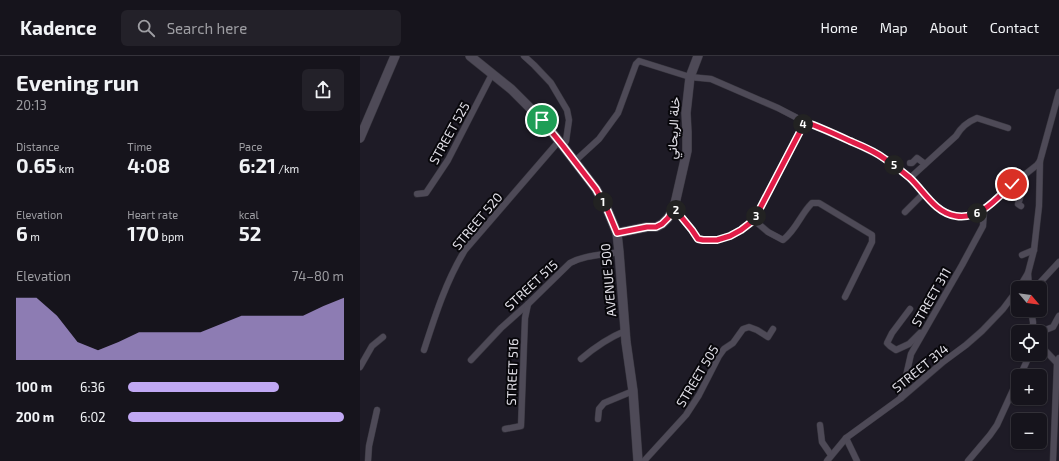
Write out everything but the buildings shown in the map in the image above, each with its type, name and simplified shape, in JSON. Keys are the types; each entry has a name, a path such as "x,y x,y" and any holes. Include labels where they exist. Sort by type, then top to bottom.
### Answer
{"main road":[{"path":"360,138 395,56"},
{"name":"AVENUE 500","path":"470,56 511,89 542,120 596,189 607,209 617,233 625,331 633,391 638,461"},
{"name":"خلة الريحاني","path":"617,233 647,227 656,227 665,221 674,208 687,151 686,113 690,77 698,56"}],"street":[{"path":"524,56 551,84 567,110 569,120 566,141 561,144"},
{"path":"575,161 599,139 618,113 636,64 639,61 690,77 711,79 860,146 884,158 910,178 930,201 943,211 956,216 967,216 984,210 1040,161"},
{"name":"STREET 525","path":"417,194 426,193 448,160 492,74"},
{"path":"1029,281 1028,273 1034,250 1039,206 1040,161 1059,92"},
{"path":"910,178 956,136 960,129 968,122 977,118 1008,128"},
{"path":"674,208 698,239 717,240 730,236 741,230 754,220 805,122"},
{"name":"STREET 520","path":"424,350 443,295 453,271 465,250 561,144"},
{"path":"910,162 912,163 917,158 925,164"},
{"path":"1010,177 1012,187"},
{"path":"1020,178 1022,187 1018,204 1021,206"},
{"path":"904,212 924,193"},
{"path":"754,220 768,232 783,240 791,233 807,208 812,203 819,203 872,235 872,242 845,297"},
{"name":"STREET 311","path":"901,398 911,354 983,226 984,210"},
{"path":"1022,255 1034,250"},
{"name":"STREET 515","path":"472,360 501,328 570,263 586,256 599,256 619,252"},
{"path":"1041,281 1059,262"},
{"name":"STREET 314","path":"1023,281 1028,273"},
{"name":"STREET 314","path":"827,461 846,438 901,398 982,331 1003,309 1011,298"},
{"name":"STREET 516","path":"505,429 521,426 525,318 528,304"},
{"path":"910,310 887,342 890,346 896,350 902,348 909,344 925,328"},
{"path":"1047,329 1053,327 1059,316"},
{"name":"STREET 505","path":"644,461 686,415 700,395 724,349 733,343 743,329 749,327 768,337 773,329"},
{"path":"581,359 593,348 611,336 625,331"},
{"path":"360,367 372,346 383,337"},
{"path":"1047,351 1058,361 1053,461"},
{"path":"598,419 599,409 604,403 633,391"},
{"path":"968,461 990,436 1011,394"},
{"path":"368,461 369,446 377,410"},
{"path":"820,425 822,442 831,455"},
{"path":"846,438 857,461"}],"route":[{"path":"542,120 596,189 607,209 617,233 647,227 656,227 668,218 674,208 698,239 709,241 717,240 730,236 741,230 754,220 805,122 884,158 910,178 930,201 943,211 956,216 967,216 984,210 1012,184"}]}
